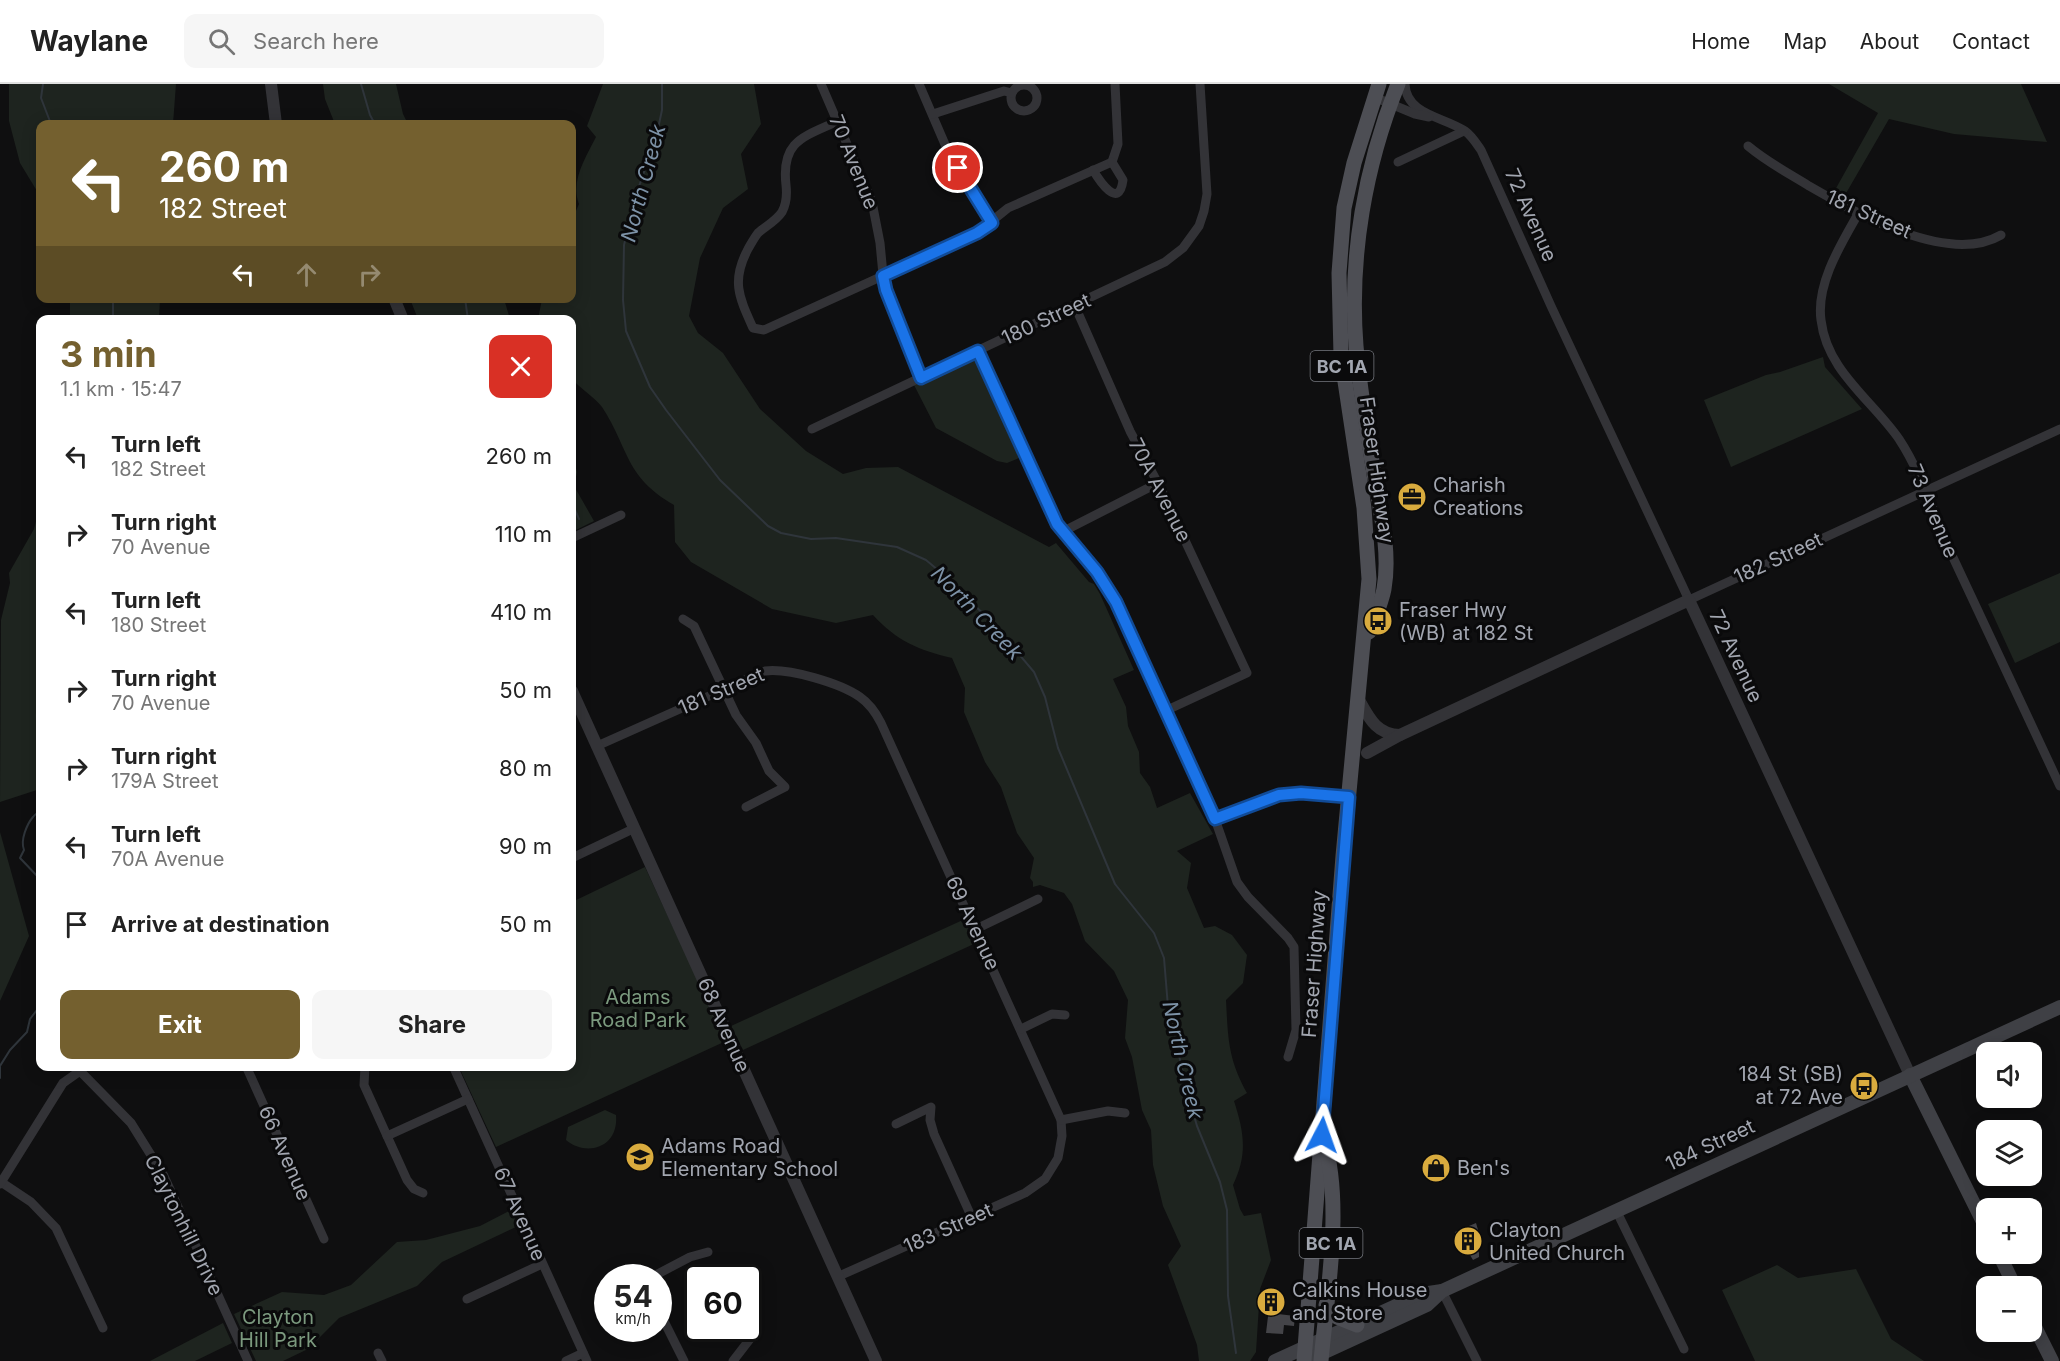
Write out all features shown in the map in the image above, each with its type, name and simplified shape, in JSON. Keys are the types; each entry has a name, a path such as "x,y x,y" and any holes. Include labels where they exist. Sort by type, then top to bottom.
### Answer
{"main road":[{"name":"Fraser Highway","path":"1363,652 1384,587 1384,545 1356,346 1355,278 1361,219 1370,170 1398,84"},
{"name":"Fraser Highway","path":"1304,1357 1369,579 1368,552 1341,355 1338,291 1344,208 1353,163 1376,91"},
{"name":"184 Street","path":"1322,1351 1357,1325 1422,1294 1442,1291 2060,1007"},
{"name":"72 Avenue","path":"1910,1075 1976,1208"},
{"name":"Fraser Highway","path":"1322,1135 1329,1158 1332,1180 1333,1222 1322,1351"},
{"name":"184 Street","path":"1275,1361 1304,1357 1322,1351 1427,1305 1442,1291"},
{"path":"1326,1305 1337,1317 1357,1325"},
{"path":"2042,1341 2052,1361"}],"street":[{"path":"270,84 275,120"},
{"name":"70 Avenue","path":"821,84 872,202 886,290 921,378"},
{"path":"919,84 947,149 992,223"},
{"path":"838,121 792,145 785,165 786,202 782,213 756,236 743,259 738,274 738,292 753,328 764,330 977,233 1008,208 1112,162 1118,144 1115,84"},
{"name":"180 Street","path":"812,429 1150,270 1183,248 1198,226 1207,194 1200,84"},
{"name":"72 Avenue","path":"1405,84 1408,99 1434,118"},
{"path":"933,114 1004,91 1012,93"},
{"name":"72 Avenue","path":"1376,91 1390,104 1464,130 1481,150 1551,306 1910,1075"},
{"path":"1398,162 1464,130"},
{"name":"181 Street","path":"1748,146 1762,158 1858,214 1904,233 1968,244 1984,243 2001,235"},
{"path":"1093,170 1107,191 1117,191 1122,187 1123,180 1112,162"},
{"name":"73 Avenue","path":"1858,214 1825,284 1820,310 1823,330 1836,366 1898,438 1920,474 1949,549 2060,786"},
{"name":"70A Avenue","path":"1075,306 1130,431 1158,483 1247,673 1165,711"},
{"path":"978,351 1062,532 1107,585 1215,819 1238,882 1248,897 1294,947 1296,1030 1288,1057"},
{"name":"182 Street","path":"1367,753 1400,735 2060,429"},
{"path":"1062,532 1158,483"},
{"path":"576,536 621,515"},
{"path":"683,619 694,626 736,715 756,743 769,771 784,788 746,807"},
{"name":"181 Street","path":"597,746 756,673 777,669 788,670 849,690"},
{"name":"69 Avenue","path":"849,690 870,706 881,723 1061,1120 1061,1148 1053,1169"},
{"name":"68 Avenue","path":"576,700 876,1361"},
{"path":"1359,700 1371,720 1382,732 1400,735"},
{"path":"1215,819 1279,795 1301,793 1349,797"},
{"path":"576,856 635,828"},
{"path":"976,929 1038,899"},
{"path":"1021,1029 1052,1014 1065,1015"},
{"name":"Claytonhill Drive","path":"1,1183 63,1083 80,1071 131,1123 164,1176 248,1361"},
{"name":"66 Avenue","path":"248,1071 324,1239"},
{"path":"365,1071 364,1085 407,1180 414,1189 423,1193"},
{"name":"67 Avenue","path":"455,1071 585,1357"},
{"path":"387,1136 468,1099"},
{"path":"896,1124 931,1107 930,1120 934,1134 972,1218"},
{"path":"1061,1120 1108,1112 1125,1113"},
{"name":"183 Street","path":"837,1277 1031,1190 1053,1169"},
{"path":"1,1183 31,1202 56,1228 103,1328"},
{"path":"1616,1210 1684,1349"},
{"path":"672,1266 690,1257 708,1252"},
{"path":"467,1299 542,1264"},
{"path":"1442,1291 1477,1361"},
{"path":"672,1337 684,1361"},
{"path":"733,1361 748,1342"},
{"path":"566,1361 585,1357"}],"green space":[{"path":"9,84 176,84 173,120 36,120 36,189 20,163 9,121"},
{"path":"323,84 396,84 406,120 333,120 325,99"},
{"path":"603,84 754,84 761,124 741,154 748,189 723,208 700,258 689,316 698,333 723,353 760,409 806,451 843,474 866,468 898,467 1049,547 1056,543 1089,582 1094,584 1100,594 1134,670 1113,679 1126,707 1128,726 1139,752 1140,773 1150,787 1157,808 1190,793 1213,834 1177,851 1191,863 1187,888 1204,928 1215,926 1232,935 1247,955 1243,983 1226,1000 1230,1048 1236,1069 1247,1093 1234,1101 1242,1133 1243,1153 1233,1185 1244,1216 1261,1213 1271,1260 1260,1289 1256,1352 1250,1361 1199,1361 1197,1345 1168,1265 1181,1246 1163,1206 1153,1165 1151,1130 1142,1110 1132,1057 1125,1038 1128,1000 1114,971 1085,941 1072,904 1064,893 1040,885 1033,887 1030,878 1034,858 1017,833 1001,787 985,762 964,712 965,688 952,658 929,652 909,643 891,632 873,615 836,623 772,609 691,562 675,542 674,505 646,484 637,473 602,407 576,383 576,315 539,315 541,303 576,303 576,211 579,204 576,187 580,169 596,137 587,126"},
{"path":"1829,84 2021,84 2047,142 1954,134 1889,119 1845,195 1835,190 1878,113"},
{"path":"70,303 160,303 159,315 70,315"},
{"path":"412,303 505,303 509,315 416,315"},
{"path":"1823,357 1825,367 1862,409 1731,467 1704,400 1766,375"},
{"path":"972,360 983,371 984,380 1019,458 1007,463 997,461 936,428 914,385"},
{"path":"576,490 594,521 576,530"},
{"path":"36,522 36,790 0,802 1,620 10,583 9,573"},
{"path":"2060,573 2060,642 2015,663 1988,604"},
{"path":"0,832 29,936 0,1001"},
{"name":"Adams Road Park","path":"645,867 726,1041 496,1147 461,1071 576,1071 576,900"},
{"path":"965,919 976,943 743,1050 731,1026"},
{"path":"605,1110 616,1115 616,1126 607,1142 600,1146 583,1148 566,1140 568,1127"},
{"name":"Clayton Hill Park","path":"513,1209 520,1225 442,1262 417,1286 339,1318 308,1349 283,1361 256,1361 234,1314 282,1292 324,1295 351,1285 397,1242 426,1240 480,1226"},
{"path":"1777,1265 1798,1278 1856,1269 1891,1339 1924,1361 1755,1361 1722,1290"},
{"name":"Clayton Hill Park","path":"223,1323 232,1343 195,1361 150,1361"}],"building":[{"name":"Clayton United Church","path":"1476,1223 1481,1240 1475,1242 1479,1257 1473,1260 1465,1247 1463,1249 1455,1232"},
{"path":"1270,1290 1280,1291 1278,1314 1295,1316 1294,1326 1284,1325 1283,1334 1266,1333 1269,1308 1261,1308 1262,1297 1264,1292 1269,1293"}],"waterway":[{"path":"43,84 41,98 49,120"},
{"path":"361,84 373,120"},
{"name":"North Creek","path":"662,84 662,110 656,138 637,192 624,245 623,300 626,331 650,387 720,480 768,526 781,533 811,539 836,538 897,547 926,560 951,581 995,626 1034,672 1045,697 1058,748 1115,884 1154,933 1164,958 1168,1007 1188,1095 1197,1126 1220,1182 1227,1210 1228,1296 1236,1353"},
{"path":"113,303 113,315"},
{"path":"466,303 467,315"},
{"path":"576,512 579,519"},
{"path":"36,814 26,828 24,850 20,858 36,875"},
{"path":"0,1066 10,1050 27,1032 30,1019 36,1011"},
{"path":"0,1067 0,1078"}],"place":[{"name":"Charish Creations","path":"1412,497"},
{"name":"Fraser Hwy (WB) at 182 St","path":"1378,621"},
{"name":"184 St (SB) at 72 Ave","path":"1864,1086"},
{"name":"Adams Road Elementary School","path":"640,1157"},
{"name":"Ben's","path":"1436,1168"},
{"name":"Clayton United Church","path":"1468,1241"},
{"name":"Calkins House and Store","path":"1271,1302"}],"route":[{"path":"958,168 992,223 977,233 883,276 886,290 921,378 978,351 1057,524 1107,585 1116,602 1215,819 1279,795 1301,793 1349,797 1322,1135"}]}
